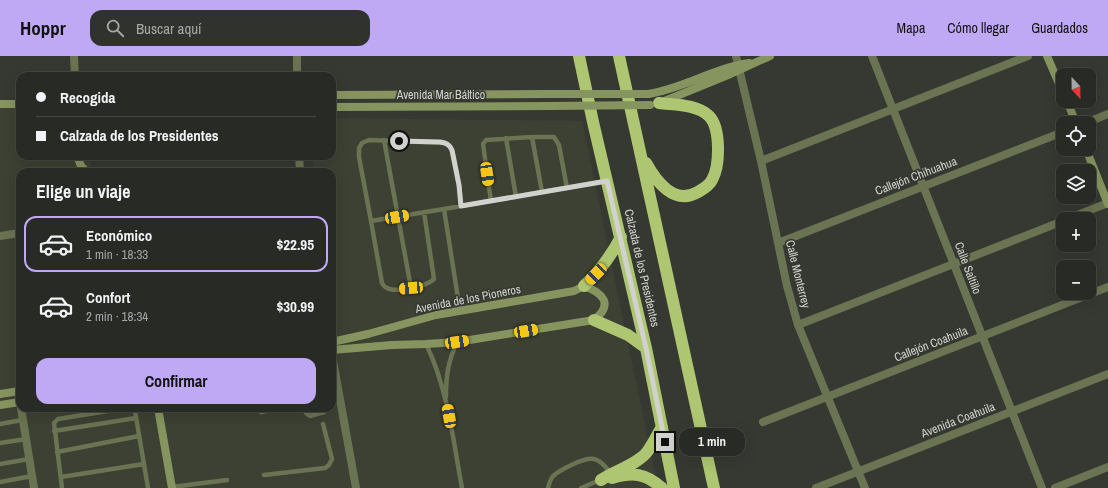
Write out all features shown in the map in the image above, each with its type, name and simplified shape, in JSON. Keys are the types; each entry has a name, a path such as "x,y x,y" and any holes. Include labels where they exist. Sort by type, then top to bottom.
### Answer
{"highway":[{"name":"Calzada de los Presidentes","path":"579,56 646,348 674,488"},
{"name":"Calzada de los Presidentes","path":"619,56 714,488"},
{"path":"641,155 655,179 663,187 674,194 684,196 695,194 705,188 712,181 715,173 718,157 717,139 714,124 709,116 692,107 654,104"},
{"path":"584,286 613,253 621,237"},
{"path":"594,320 628,335 646,348"},
{"path":"606,476 638,460 647,452 662,426"},
{"path":"606,476 612,478 625,474 636,474 654,481 662,488"}],"street":[{"path":"74,56 75,72"},
{"path":"297,56 297,72"},
{"path":"654,104 738,64 755,62 770,56"},
{"name":"Calle Saltillo","path":"872,56 1042,488"},
{"path":"761,161 1028,56"},
{"path":"1047,56 1056,77"},
{"name":"Avenida Mar Báltico","path":"336,95 648,94 666,90 738,64"},
{"name":"Calle Monterrey","path":"738,64 761,161 778,243 798,324 865,488"},
{"path":"0,104 16,104"},
{"name":"Avenida Mar Báltico","path":"336,107 654,104"},
{"path":"1096,119 1108,114"},
{"name":"Callejón Chihuahua","path":"778,243 1056,135"},
{"path":"1086,212 1108,204 1089,156"},
{"path":"798,324 1056,224"},
{"path":"0,236 16,234"},
{"path":"336,350 392,344 457,342 594,320 604,311 604,299 596,290 584,286"},
{"name":"Avenida de los Pioneros","path":"336,341 389,329 436,315 574,291 584,286"},
{"name":"Callejón Coahuila","path":"763,422 1108,287"},
{"path":"389,329 388,338 392,344"},
{"name":"Avenida Coahuila","path":"816,488 1108,374"},
{"path":"0,394 16,391"},
{"path":"336,402 356,488"},
{"path":"0,405 16,404"},
{"path":"21,412 34,488"},
{"path":"159,412 172,487"},
{"path":"1055,488 1108,467"}],"lane":[{"path":"491,201 483,142 486,140 552,136 556,139 559,145 567,188"},
{"path":"532,137 542,192"},
{"path":"506,138 516,197"},
{"path":"424,212 434,279 423,285 391,290 384,286 371,221 359,157 359,148 362,143 365,141 384,140 446,143 452,150 459,185 461,206"},
{"path":"384,140 411,288"},
{"path":"371,221 607,181"},
{"path":"444,209 460,311"},
{"path":"446,400 446,372 457,342"},
{"path":"426,344 436,365 446,400 462,488"},
{"path":"62,488 54,423 58,419 101,412"},
{"path":"135,412 148,488"},
{"path":"306,412 310,416 324,412"},
{"path":"54,431 136,418"},
{"path":"0,424 22,420"},
{"path":"264,475 325,468 329,465 332,459 323,424"},
{"path":"57,452 139,436"},
{"path":"0,443 26,439"},
{"path":"0,464 29,459"},
{"path":"548,488 553,477 562,470 584,460 595,459 601,462 606,476 581,488"},
{"path":"61,477 144,464"},
{"path":"0,482 32,476"},
{"path":"172,487 227,480"}],"shaded area":[{"path":"0,108 16,108 16,160 89,160 92,168 16,168 16,412 336,412 336,168 314,168 313,160 336,160 336,118 582,121 658,488 0,488"}],"route":[{"path":"399,141 440,142 446,143 450,146 459,185 461,206 607,181 646,348 665,442"}]}
